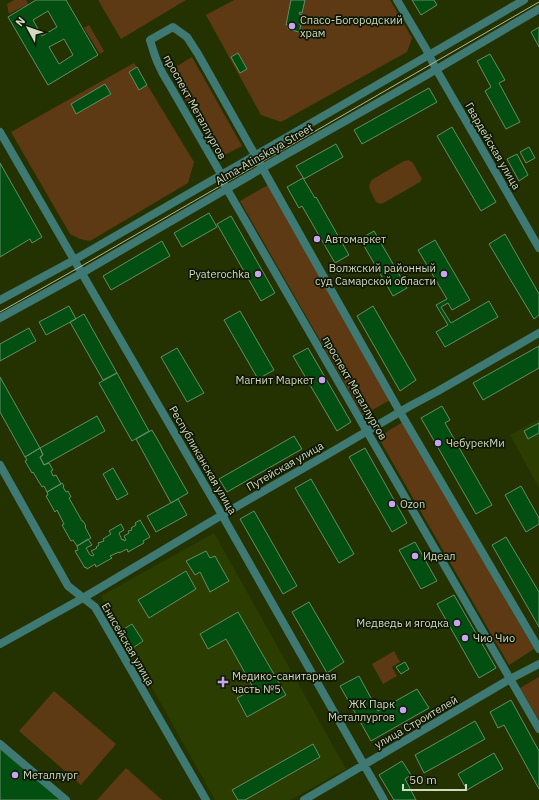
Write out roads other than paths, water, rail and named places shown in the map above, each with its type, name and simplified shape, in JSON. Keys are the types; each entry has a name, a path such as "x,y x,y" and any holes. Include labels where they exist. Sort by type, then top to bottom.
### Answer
{"street":[{"name":"Гвардейская улица","path":"397,0 539,248"},
{"name":"Alma-Atinskaya Street","path":"0,300 74,260 524,0"},
{"name":"Alma-Atinskaya Street","path":"0,318 82,273 539,9"},
{"name":"проспект Металлургов","path":"539,650 400,412 187,36 173,27 150,40 155,58 163,74 221,174 224,184 539,729"},
{"name":"Республиканская улица","path":"0,132 222,514 384,800"},
{"name":"Путейская улица","path":"0,644 83,598 222,514 539,333"},
{"name":"Енисейская улица","path":"0,465 68,586 95,607 206,800"},
{"name":"улица Строителей","path":"304,800 510,679 539,664"},
{"path":"0,744 66,800"}],"tram line":[{"path":"0,312 539,2"}],"place":[{"name":"Спасо-Богородский храм","path":"292,26"},
{"name":"Автомаркет","path":"317,239"},
{"name":"Pyaterochka","path":"258,274"},
{"name":"Волжский районный суд Самарской области","path":"444,274"},
{"name":"Магнит Маркет","path":"322,380"},
{"name":"ЧебурекМи","path":"438,443"},
{"name":"Ozon","path":"392,504"},
{"name":"Идеал","path":"415,556"},
{"name":"Медведь и ягодка","path":"457,623"},
{"name":"Чио Чио","path":"465,638"},
{"name":"Медико-санитарная часть №5","path":"223,682"},
{"name":"ЖК Парк Металлургов","path":"403,710"},
{"name":"Металлург","path":"15,775"}]}
